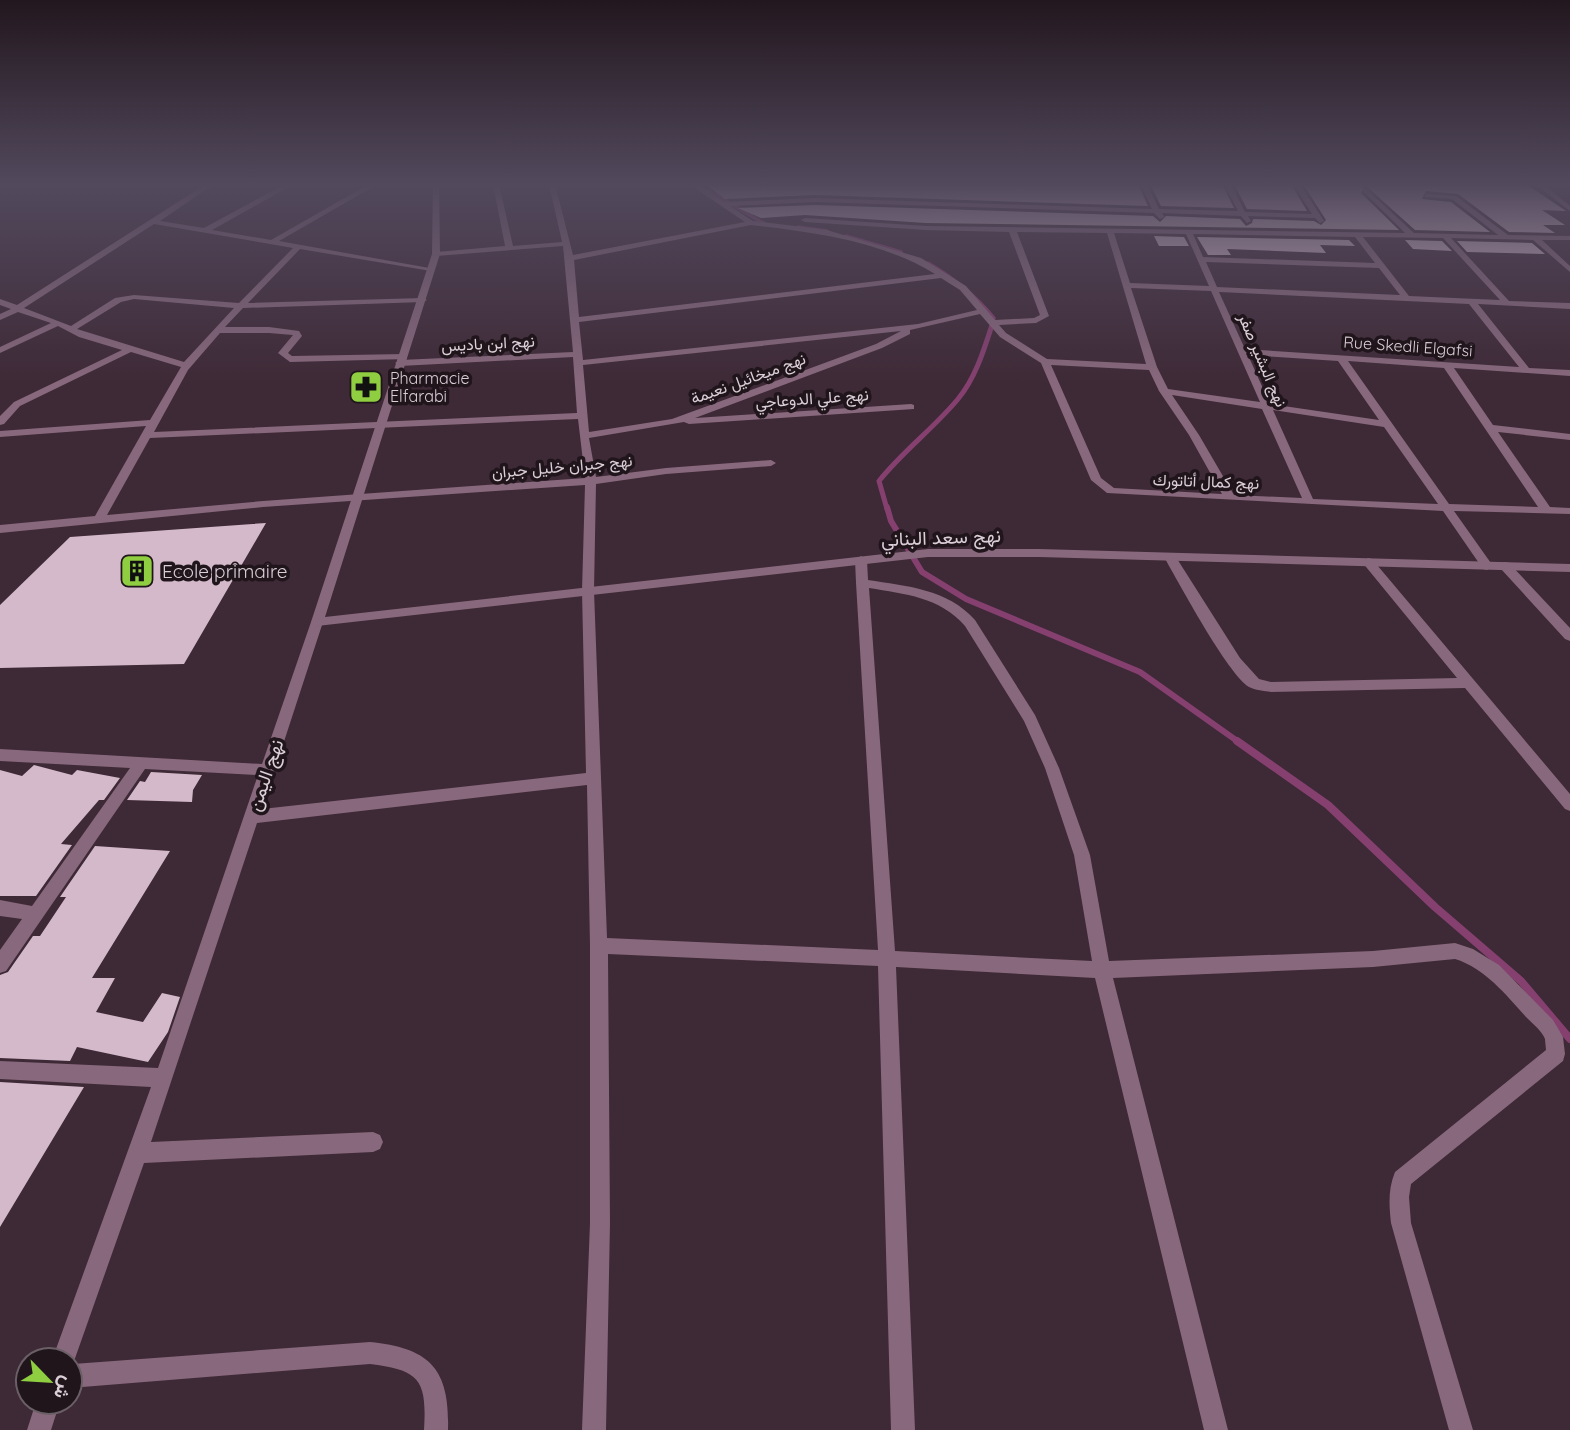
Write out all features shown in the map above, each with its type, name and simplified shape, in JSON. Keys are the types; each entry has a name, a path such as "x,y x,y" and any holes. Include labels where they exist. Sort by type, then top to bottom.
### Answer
{"street":[{"path":"0,317 108,251"},
{"path":"99,519 187,366 217,330 294,251"},
{"path":"321,251 432,269"},
{"name":"نهج اليمن","path":"68,1346 163,1079 317,622 423,300 436,251"},
{"path":"436,254 470,251"},
{"path":"568,251 584,436 591,481 588,591 599,946 600,1223 594,1430"},
{"path":"570,258 605,251"},
{"path":"890,251 910,257 945,275 963,288 1003,335 1045,362 1152,367"},
{"path":"991,323 1036,320 1045,316 1020,251"},
{"path":"1117,251 1152,367 1230,498"},
{"name":"نهج البشير صفر","path":"1196,251 1308,500"},
{"path":"1369,251 1407,299"},
{"path":"1459,251 1507,303"},
{"path":"1550,251 1570,270"},
{"path":"1199,259 1380,266"},
{"path":"574,320 945,275"},
{"path":"1129,285 1570,306"},
{"path":"70,330 118,300 134,297 242,306 423,300"},
{"path":"1471,301 1527,370"},
{"path":"0,302 70,330 187,366"},
{"path":"918,327 981,311"},
{"path":"0,350 58,323"},
{"name":"نهج ابن باديس","path":"217,330 296,333 298,335 283,353 290,359 402,360 578,358 918,327"},
{"name":"نهج ميخائيل نعيمة","path":"584,436 674,422 879,346 918,327"},
{"path":"0,422 17,404 130,349"},
{"name":"Rue Skedli Elgafsi","path":"1243,352 1570,373"},
{"path":"1340,357 1486,566"},
{"name":"نهج كمال أتاتورك","path":"1045,362 1096,480 1102,486 1123,493 1308,500 1379,506 1570,511"},
{"path":"1446,363 1546,510"},
{"path":"1164,391 1386,424"},
{"path":"0,400 17,404"},
{"name":"نهج علي الدوعاجي","path":"674,422 911,407"},
{"path":"145,436 582,416"},
{"path":"0,434 152,423"},
{"path":"1490,428 1570,437"},
{"name":"نهج جبران خليل جبران","path":"0,529 591,481 666,471 771,463"},
{"name":"نهج سعد البناني","path":"317,622 928,553 1570,568"},
{"path":"1170,558 1198,605 1244,672 1256,684 1271,687 1470,683"},
{"path":"861,561 887,960 903,1430"},
{"path":"1368,562 1570,805"},
{"path":"1506,566 1570,636"},
{"path":"862,583 922,593 958,609 970,623 1030,719 1052,768 1082,855 1102,970 1216,1430"},
{"path":"0,755 267,770"},
{"path":"0,965 142,762"},
{"path":"251,817 592,778"},
{"path":"0,908 35,914"},
{"path":"599,946 734,950 1102,970 1373,959 1455,951 1467,954 1493,973 1547,1026 1554,1037 1556,1054 1402,1179 1399,1197 1401,1223 1461,1430"},
{"path":"0,1070 163,1079"},
{"path":"136,1153 373,1142"},
{"path":"84,1375 370,1353 397,1354 415,1362 431,1378 438,1406 436,1430"}],"building":[{"path":"1205,251 1228,251 1231,255 1208,255"},
{"path":"1270,251 1324,251 1326,253"},
{"path":"1541,251 1545,254 1467,252"},
{"name":"Ecole primaire","path":"266,523 184,664 0,668 0,605 70,537"},
{"path":"34,765 72,775 77,770 120,778 104,800 99,800 61,844 72,845 36,896 0,896 0,770 22,776"},
{"path":"151,772 202,775 193,790 192,802 127,800 140,781 145,782"},
{"path":"95,846 170,851 92,978 115,978 96,1012 143,1022 162,993 180,997 168,1032 148,1062 77,1047 70,1061 0,1058 0,975 8,972 33,936 40,936 66,897 60,897"},
{"path":"0,1082 84,1087 0,1227"}],"waterway":[{"path":"897,251 901,252"},
{"path":"928,263 955,281 979,302 994,318 992,327"},
{"path":"887,509 879,481 949,410 964,391 978,364 992,325"},
{"path":"887,507 891,521 922,572 966,599 1140,672 1240,743"},
{"path":"1237,741 1328,805 1435,907 1521,981 1570,1039"}],"place":[{"name":"Pharmacie Elfarabi","path":"366,387"},
{"name":"Ecole primaire","path":"137,571"}]}
